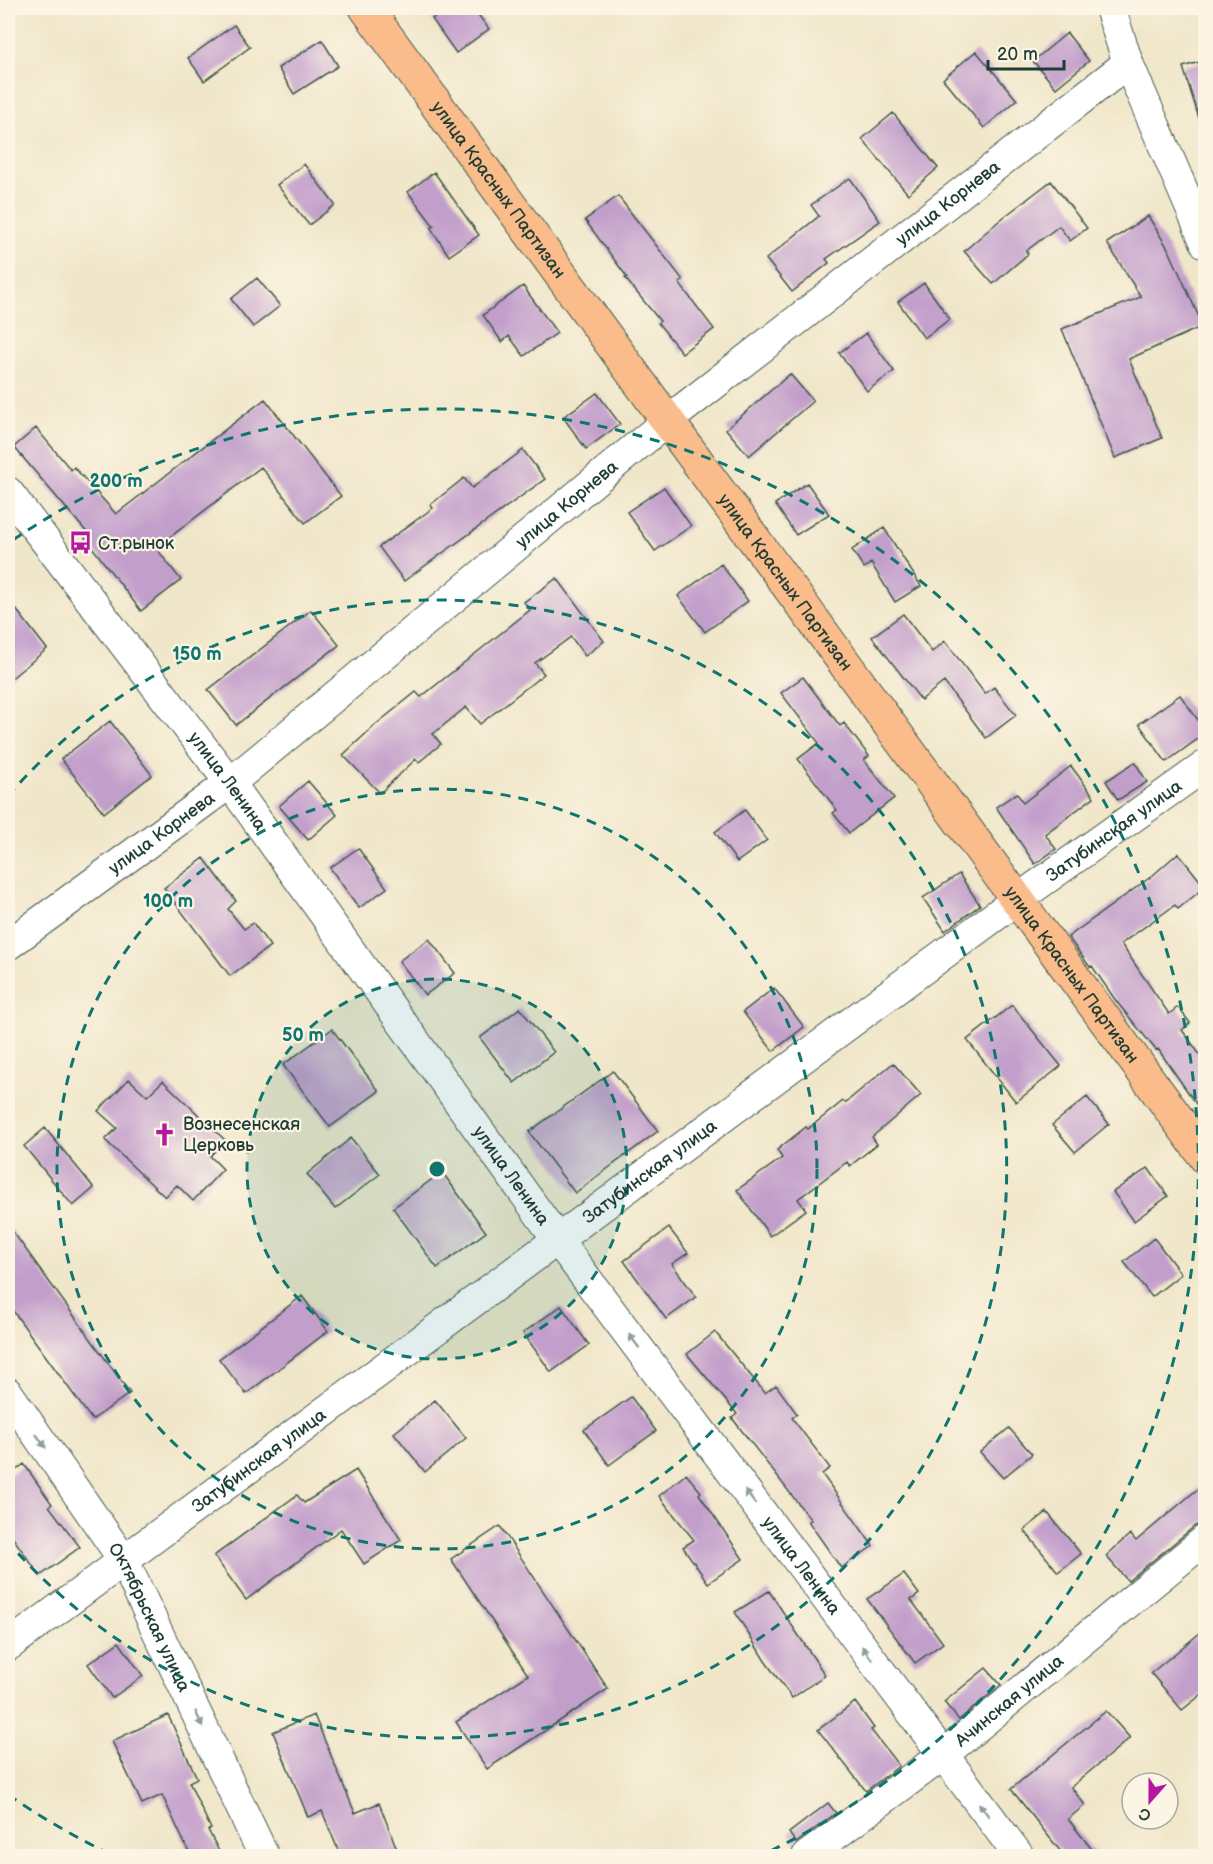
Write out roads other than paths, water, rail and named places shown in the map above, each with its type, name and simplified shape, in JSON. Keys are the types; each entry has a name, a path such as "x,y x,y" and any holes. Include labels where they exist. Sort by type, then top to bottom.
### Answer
{"main road":[{"name":"улица Красных Партизан","path":"366,8 1206,1158"}],"street":[{"path":"1110,8 1128,63 1206,244"},
{"name":"улица Корнева","path":"8,945 230,783 667,421 1128,63"},
{"name":"улица Ленина","path":"11,505 230,783 557,1239 1019,1857"},
{"name":"Затубинская улица","path":"8,1646 1018,899 1206,765"},
{"name":"Октябрьская улица","path":"8,1393 124,1561 264,1857"},
{"name":"Ачинская улица","path":"807,1857 943,1755 1206,1539"}],"place":[{"name":"Ст.рынок","path":"80,543"},
{"name":"Вознесенская Церковь","path":"165,1134"}]}
